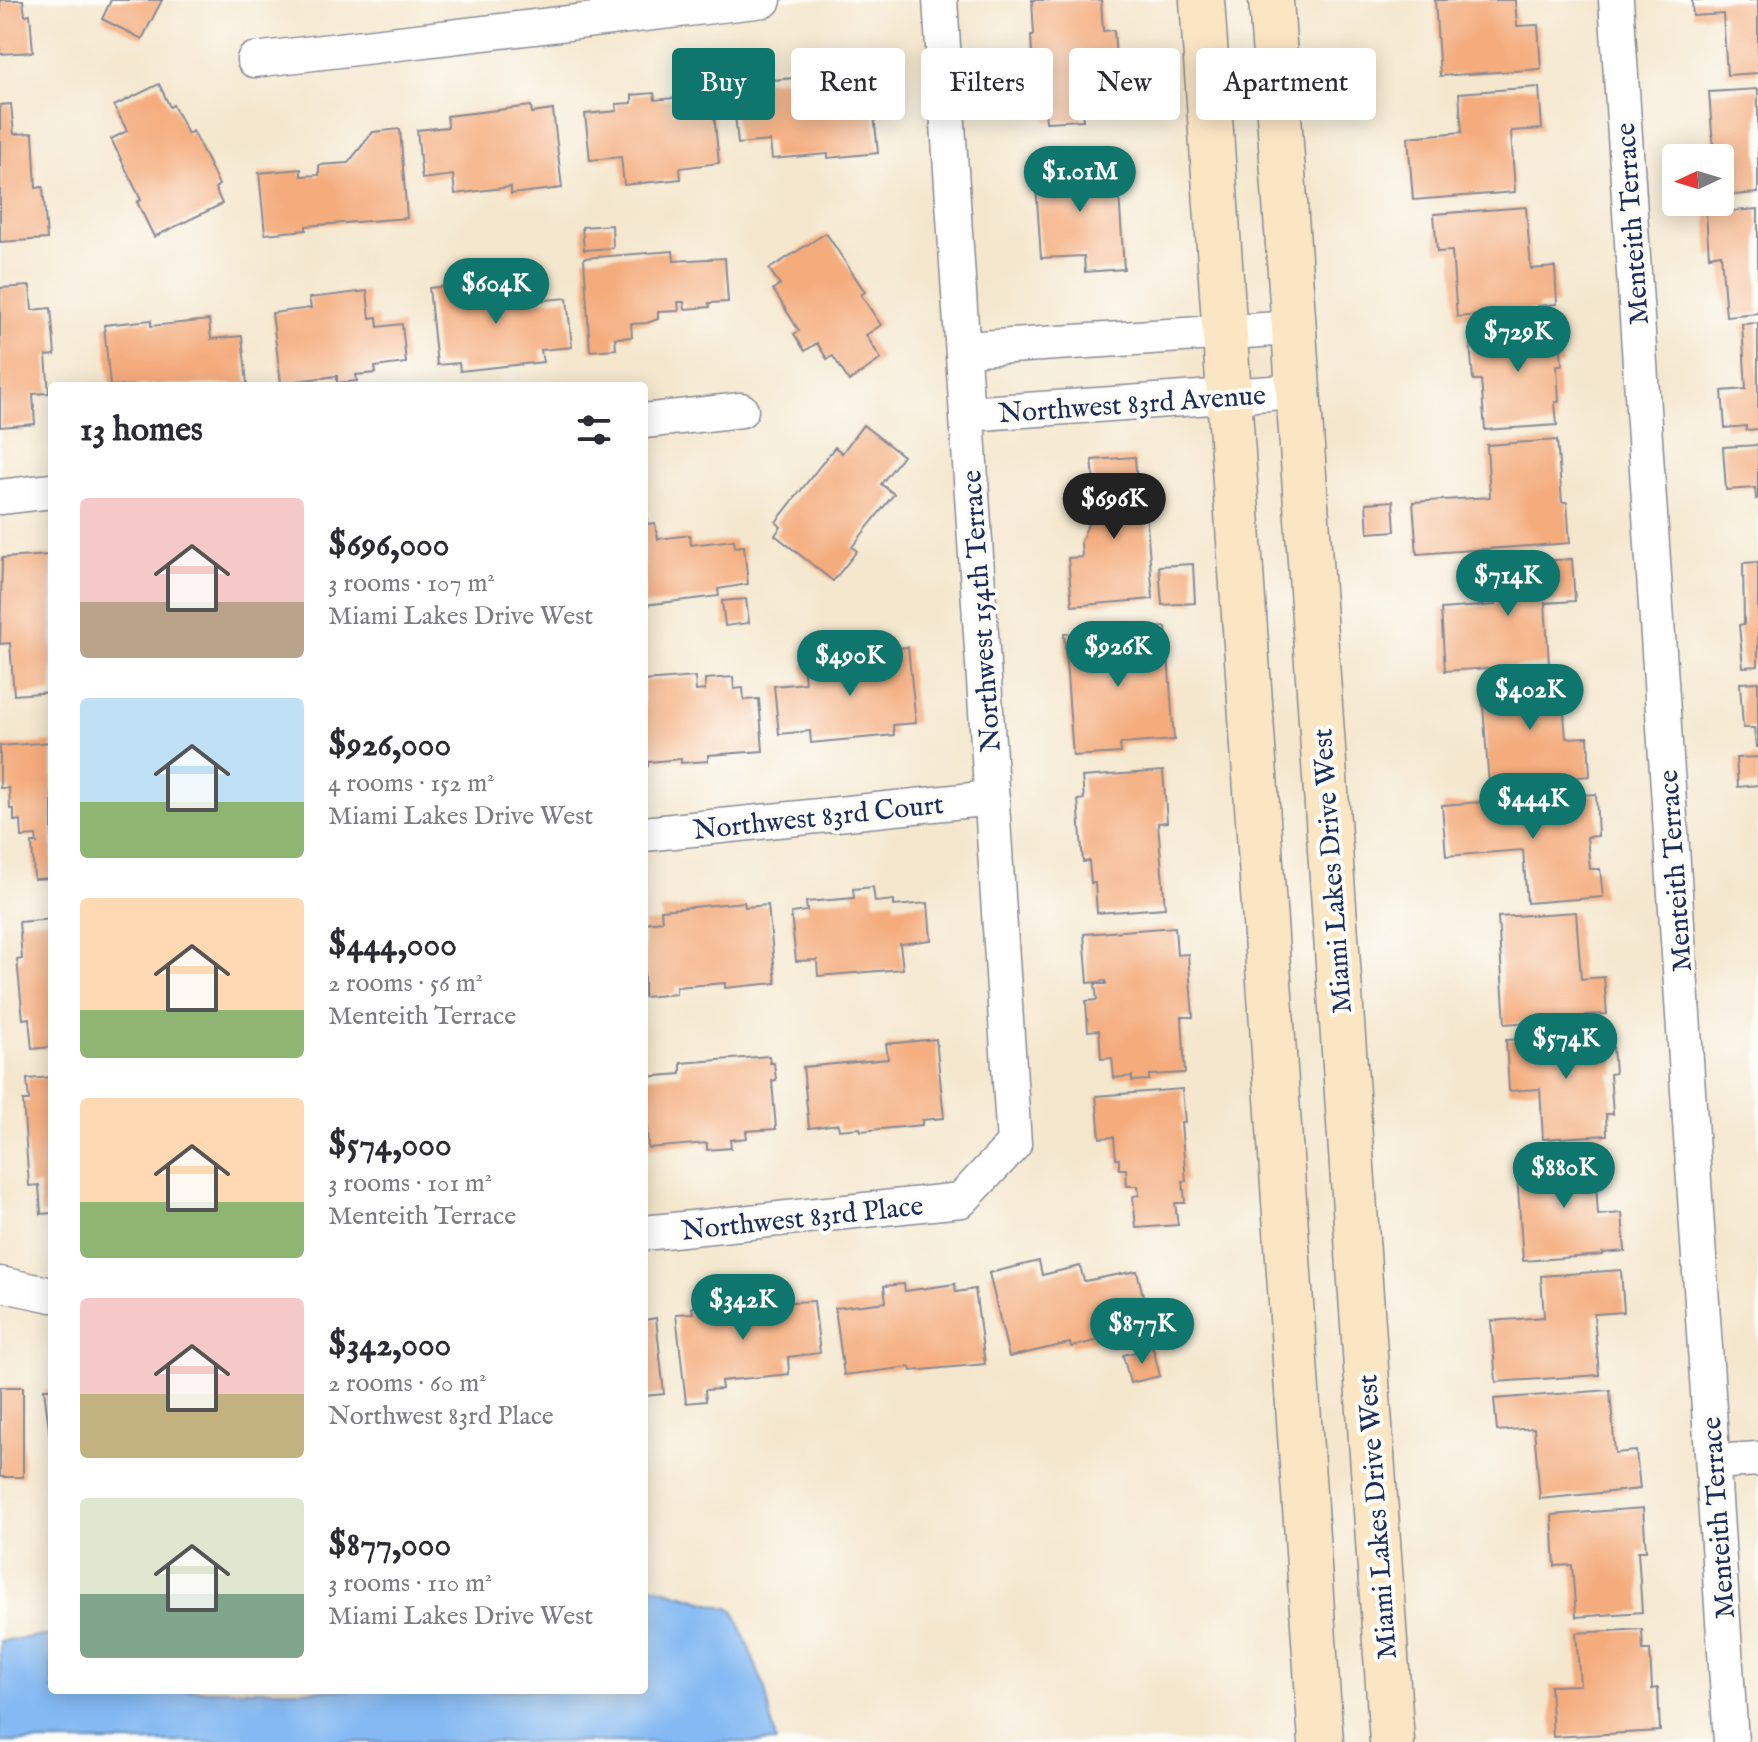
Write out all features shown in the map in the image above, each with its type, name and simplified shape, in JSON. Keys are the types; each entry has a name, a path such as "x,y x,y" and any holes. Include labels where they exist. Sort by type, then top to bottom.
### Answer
{"main road":[{"path":"1202,0 1321,1742"},
{"name":"Miami Lakes Drive West","path":"1271,0 1392,1742"}],"street":[{"path":"254,60 764,0"},
{"name":"Northwest 154th Terrace","path":"940,0 1014,1144 961,1200"},
{"name":"Menteith Terrace","path":"1616,0 1731,1742"},
{"path":"963,349 1294,328"},
{"name":"Northwest 83rd Avenue","path":"967,414 1298,391"},
{"path":"648,421 741,410"},
{"path":"0,497 48,491"},
{"name":"Northwest 83rd Court","path":"648,834 992,798"},
{"name":"Northwest 83rd Place","path":"648,1233 961,1200"},
{"path":"0,1284 48,1294"},
{"path":"1713,1462 1758,1459"}],"water":[{"path":"648,1585 734,1610 765,1689 776,1742 0,1742 0,1641 48,1635 48,1694 648,1694"}],"building":[{"path":"0,0 23,0 25,15 30,14 33,52 0,54"},
{"path":"111,0 162,0 142,39 102,19"},
{"path":"1032,0 1101,0 1103,31 1114,30 1115,48 1069,48 1069,120 1083,120 1046,122 1053,120 1053,48 1032,48 1031,35 1034,35"},
{"path":"1435,0 1515,0 1517,26 1538,25 1541,69 1440,76"},
{"path":"1692,0 1758,0 1758,73 1727,75 1723,14 1693,16"},
{"path":"791,78 791,120 875,120 878,153 772,159 770,141 738,144 736,120 775,120 775,80"},
{"path":"159,84 188,134 193,131 219,185 215,188 222,204 154,237 137,202 141,200 111,139 127,131 114,106"},
{"path":"1539,87 1542,129 1511,131 1515,192 1413,200 1408,137 1462,132 1459,93"},
{"path":"1758,89 1758,193 1734,195 1734,144 1713,144 1709,92"},
{"path":"654,93 655,100 672,98 672,120 715,120 719,163 680,168 681,179 624,185 621,157 590,160 585,114 617,111 616,104 632,103 632,95"},
{"path":"11,104 14,134 33,133 36,188 43,187 47,239 0,242 0,105"},
{"path":"531,106 532,113 553,110 562,188 511,194 511,187 455,194 453,175 422,179 417,130 448,127 447,116"},
{"path":"400,129 407,218 306,226 306,230 265,234 259,173 301,169 301,176 319,175 319,165 348,163 373,132"},
{"path":"1104,159 1105,178 1118,177 1124,269 1085,272 1084,256 1041,258 1036,185 1042,185 1041,163"},
{"path":"1526,207 1531,269 1555,267 1557,304 1538,306 1538,310 1457,317 1452,251 1437,252 1434,214"},
{"path":"1758,209 1758,313 1726,316 1721,254 1709,256 1706,216 1734,216 1734,211"},
{"path":"612,225 613,248 584,250 582,227"},
{"path":"826,233 865,292 861,295 881,325 866,335 881,359 849,381 833,356 827,359 817,343 805,351 794,334 799,331 773,289 780,285 769,269"},
{"path":"673,251 674,261 725,258 728,302 685,309 684,302 678,302 679,311 658,312 658,319 631,324 632,337 615,338 616,349 590,351 584,258"},
{"path":"479,283 480,290 534,284 536,301 567,298 572,347 541,350 543,362 460,371 459,363 437,365 429,288"},
{"path":"30,286 32,310 51,308 55,355 46,356 48,393 33,394 35,424 0,427 0,288"},
{"path":"367,291 370,318 377,317 378,327 402,324 406,363 375,367 376,373 356,375 357,381 337,382 337,376 281,382 272,313 311,308 309,298"},
{"path":"151,320 151,326 209,320 211,339 242,336 247,382 110,382 104,325"},
{"path":"1559,322 1562,365 1557,365 1557,425 1485,430 1481,380 1473,380 1469,329"},
{"path":"1758,323 1758,429 1746,430 1746,426 1725,428 1722,391 1746,389 1742,324"},
{"path":"863,425 903,456 881,484 894,494 852,547 857,551 833,581 775,535 781,527 776,522 835,447 842,453"},
{"path":"1557,440 1562,502 1567,502 1570,543 1417,554 1413,502 1490,497 1487,445"},
{"path":"1758,445 1758,498 1755,488 1726,490 1723,447"},
{"path":"1135,457 1137,486 1144,485 1153,599 1072,606 1068,558 1082,557 1081,542 1103,486 1095,487 1092,460"},
{"path":"1393,501 1395,531 1368,533 1366,503"},
{"path":"655,523 658,539 690,535 691,545 734,540 735,547 744,546 748,584 718,589 719,596 648,605 648,524"},
{"path":"48,555 48,692 14,695 10,643 0,644 2,558"},
{"path":"1572,559 1575,601 1545,603 1549,664 1445,671 1441,609 1495,605 1492,564"},
{"path":"1758,562 1758,666 1743,667 1739,625 1744,624 1743,563"},
{"path":"1193,564 1195,603 1162,605 1159,566"},
{"path":"746,599 749,623 725,626 722,601"},
{"path":"1166,627 1174,740 1120,744 1121,753 1073,756 1064,634"},
{"path":"908,647 916,723 893,725 894,735 811,743 810,731 779,734 774,686 805,683 803,665 858,659 857,652"},
{"path":"1561,675 1566,738 1588,737 1590,776 1489,785 1481,681"},
{"path":"695,677 696,691 705,690 705,679 733,677 734,689 743,688 744,700 759,699 763,751 708,755 708,761 681,763 681,759 648,762 648,681"},
{"path":"1758,682 1756,747 1754,728 1743,728 1740,683"},
{"path":"48,742 48,878 34,879 32,843 37,843 36,836 22,837 21,820 14,821 14,809 10,809 9,788 0,788 0,746"},
{"path":"1758,757 1758,785 1738,787 1736,758"},
{"path":"1163,771 1167,822 1158,823 1165,908 1097,913 1095,883 1091,883 1089,861 1083,862 1078,800 1084,799 1082,777"},
{"path":"1596,794 1598,836 1587,837 1590,869 1600,869 1603,897 1527,903 1523,850 1446,856 1442,805"},
{"path":"873,887 875,902 894,900 894,906 928,903 931,940 900,944 903,969 818,976 817,960 796,961 791,913 807,911 806,902 854,898 853,889"},
{"path":"744,902 745,907 768,905 776,983 725,988 725,983 676,987 676,994 648,997 648,923 662,921 661,910"},
{"path":"1576,912 1581,979 1604,977 1607,1014 1505,1024 1498,917"},
{"path":"48,919 48,1047 32,1049 29,1018 23,1019 17,960 22,959 19,922"},
{"path":"1175,927 1177,955 1188,954 1193,1017 1182,1017 1185,1073 1149,1075 1149,1080 1132,1081 1132,1076 1114,1078 1112,1058 1101,1059 1099,1030 1088,1031 1086,1001 1097,1000 1095,984 1106,984 1106,981 1088,983 1084,934"},
{"path":"1612,1033 1615,1073 1610,1074 1613,1114 1606,1114 1607,1135 1543,1139 1540,1089 1509,1091 1506,1040"},
{"path":"936,1039 944,1118 922,1120 922,1125 861,1131 860,1128 839,1130 838,1124 809,1128 803,1067 888,1059 886,1044"},
{"path":"769,1056 770,1063 774,1063 776,1080 772,1081 776,1129 746,1131 747,1138 730,1140 731,1148 707,1150 707,1143 648,1148 648,1077 681,1074 681,1063"},
{"path":"48,1077 48,1213 41,1214 39,1185 29,1186 23,1101 29,1101 27,1079"},
{"path":"1182,1089 1185,1123 1181,1123 1186,1181 1183,1181 1185,1203 1175,1203 1178,1225 1136,1228 1133,1196 1139,1195 1138,1186 1127,1186 1126,1169 1119,1169 1119,1159 1116,1159 1114,1137 1100,1138 1096,1096"},
{"path":"1594,1153 1598,1215 1622,1213 1625,1251 1523,1261 1516,1159"},
{"path":"1039,1261 1042,1275 1080,1266 1084,1281 1137,1271 1147,1312 1115,1320 1119,1332 1102,1336 1103,1339 1009,1357 989,1273"},
{"path":"1621,1270 1624,1312 1594,1314 1599,1375 1496,1382 1491,1321 1544,1317 1541,1276"},
{"path":"904,1284 905,1291 955,1284 956,1292 975,1289 985,1364 911,1371 910,1367 844,1375 835,1308 886,1302 884,1286"},
{"path":"752,1300 752,1304 814,1301 820,1353 788,1357 789,1374 721,1381 722,1389 705,1390 706,1401 686,1403 676,1314 693,1313 692,1307"},
{"path":"656,1318 664,1394 648,1396 648,1319"},
{"path":"1153,1348 1160,1376 1130,1383 1123,1355"},
{"path":"0,1387 23,1387 23,1477 0,1477"},
{"path":"44,1389 48,1389 48,1421"},
{"path":"1610,1390 1615,1453 1636,1451 1640,1489 1540,1499 1534,1428 1497,1431 1494,1399"},
{"path":"1643,1508 1646,1551 1638,1551 1642,1612 1576,1617 1572,1565 1555,1566 1552,1515"},
{"path":"1642,1629 1643,1650 1650,1650 1652,1689 1658,1688 1660,1731 1553,1737 1550,1686 1580,1685 1576,1633"}]}
